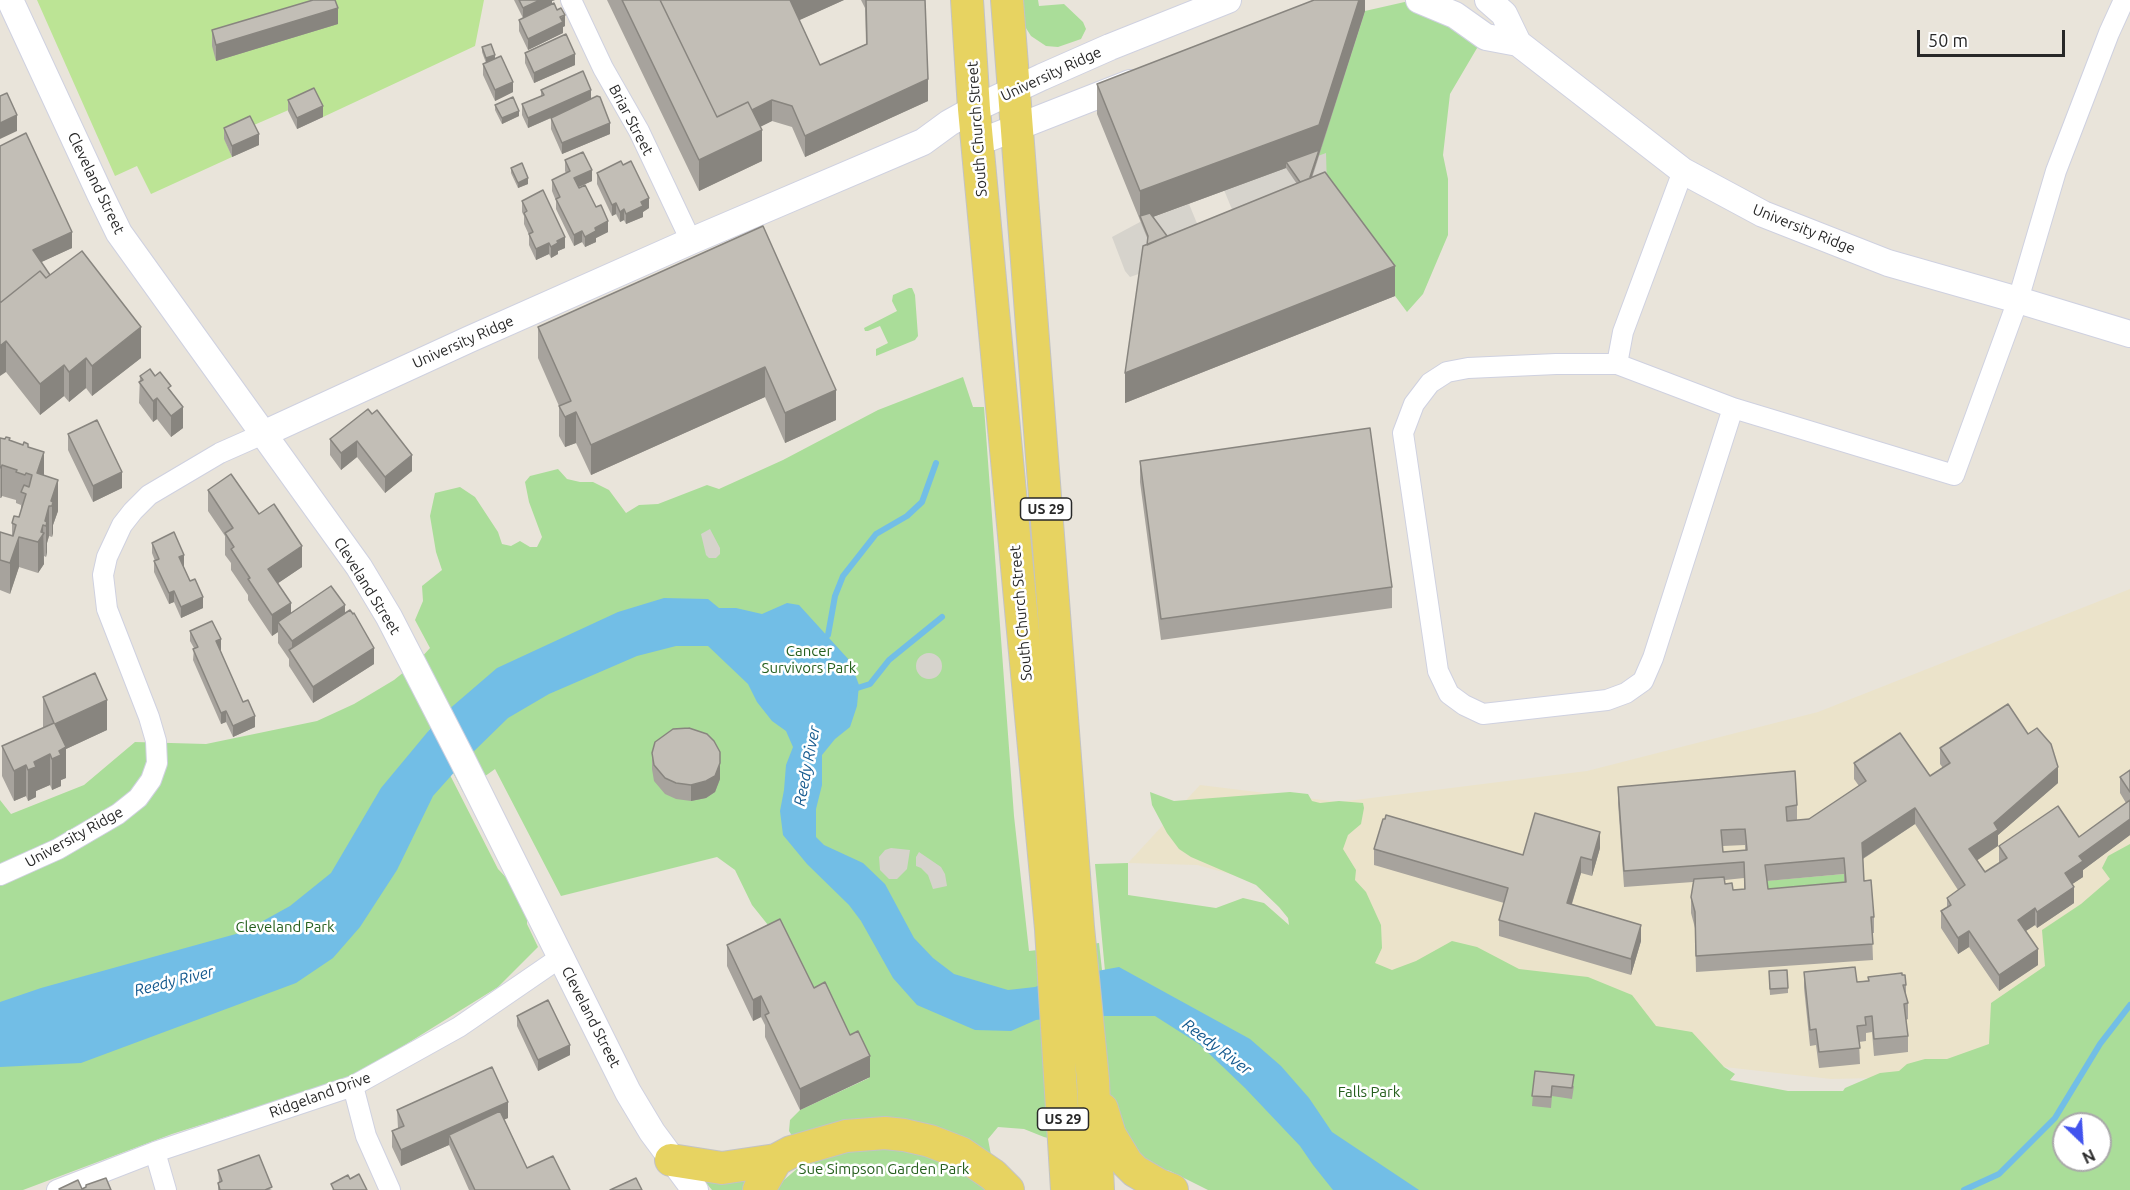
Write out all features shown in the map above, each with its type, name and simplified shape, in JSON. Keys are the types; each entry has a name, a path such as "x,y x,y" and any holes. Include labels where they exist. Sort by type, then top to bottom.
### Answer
{"main road":[{"name":"South Church Street","path":"967,0 977,143 1064,928 1090,1047 1098,1190"},
{"name":"South Church Street","path":"1006,0 1035,346 1064,928 1059,1049 1067,1190"},
{"path":"1093,1080 1110,1135 1127,1162 1135,1171 1172,1190"},
{"path":"671,1160 722,1168 776,1160 791,1152 846,1136 885,1133 904,1135 961,1153 993,1175 1008,1190"},
{"path":"759,1190 776,1160"}],"street":[{"name":"Cleveland Street","path":"10,0 119,233 359,567 389,617 417,671 628,1092 671,1160 695,1190"},
{"name":"Briar Street","path":"572,0 603,68 639,131 691,241"},
{"name":"University Ridge","path":"0,875 58,849 118,814 138,798 151,780 157,763 156,741 107,609 103,575 107,557 122,525 132,511 149,495 220,453 691,241 923,142 974,109 1110,47 1228,0"},
{"name":"University Ridge","path":"1419,0 1455,15 1486,38 1518,43"},
{"path":"1733,408 1653,657 1643,681 1626,693 1607,700 1484,714 1464,705 1449,694 1438,672 1403,433 1414,404 1430,383 1447,372 1468,368 1617,364 1733,408 1954,475 2018,300 2056,171 2124,0"},
{"name":"University Ridge","path":"1490,1 1504,14 1518,43 1683,171 1763,214 1888,263 2130,334"},
{"path":"1470,25 1490,1"},
{"path":"977,143 1155,73"},
{"path":"1617,364 1623,332 1683,171"},
{"name":"Ridgeland Drive","path":"57,1190 154,1152 353,1086 459,1027 561,957"},
{"path":"353,1086 366,1136 390,1190"},
{"path":"154,1152 166,1190"}],"shaded area":[{"path":"1326,153 1327,187 1243,236 1224,190"},
{"path":"1189,204 1208,250 1130,277 1125,271 1112,237 1140,222"},
{"path":"710,529 720,548 720,554 716,558 709,558 706,555 701,534"},
{"path":"2130,589 2130,924 2038,1025 1923,1077 1831,1079 1556,1048 1444,1005 1310,926 1264,883 1197,865 1128,863 1200,785 1339,802 1587,771 1818,712"},
{"path":"929,653 938,657 942,666 938,675 929,679 920,675 916,666 920,657"},
{"path":"891,848 910,850 907,869 897,879 889,879 880,870 879,857 885,850"},
{"path":"919,852 941,867 947,886 933,889 928,875 916,866 916,857"}],"green space":[{"path":"37,0 484,0 475,46 323,117 314,99 224,138 232,157 151,194 137,166 115,176"},
{"path":"1021,0 1038,0 1039,6 1064,4 1083,22 1086,29 1081,39 1058,47 1046,46 1031,36 1024,25"},
{"path":"1409,1 1480,43 1450,94 1443,155 1448,179 1448,235 1423,294 1407,312 1310,182 1365,11"},
{"path":"912,288 915,295 918,336 915,340 876,356 876,349 888,343 880,326 868,331 864,328 897,311 892,301 893,295"},
{"path":"963,377 973,407 984,407 1014,816 1029,951 1099,943 1107,1015 1109,1014 1095,864 1128,863 1128,895 1216,908 1243,898 1264,903 1289,925 1288,918 1279,907 1256,885 1191,857 1179,849 1167,833 1152,805 1150,792 1174,801 1290,792 1308,794 1312,801 1320,803 1339,801 1363,803 1361,824 1348,835 1343,849 1356,870 1355,880 1366,892 1381,925 1382,948 1375,963 1392,970 1416,961 1452,941 1477,947 1519,969 1588,977 1632,995 1656,1026 1692,1032 1724,1067 1735,1074 1730,1080 1788,1091 1843,1091 1845,1088 1880,1073 1899,1071 1907,1064 1925,1059 1947,1059 1989,1044 1991,1003 2045,966 2042,930 2081,904 2110,879 2102,868 2108,856 2130,844 2130,1190 1208,1190 1170,1171 1044,1137 1024,1129 998,1127 988,1139 991,1155 954,1135 794,1139 789,1131 790,1120 800,1110 869,1078 814,1009 780,940 752,905 735,870 717,857 561,896 495,769 463,792 430,729 428,732 498,869 517,889 527,914 527,924 538,947 498,987 355,1076 172,1134 23,1190 0,1190 0,800 11,814 84,785 135,742 206,744 317,721 354,704 394,680 430,648 415,620 423,601 422,586 442,570 436,552 430,516 435,493 460,487 475,497 498,532 502,544 511,546 520,541 530,547 537,547 542,537 529,502 525,482 530,476 558,469 567,479 593,482 609,490 626,513 639,505 658,504 707,485 719,489 783,460 878,410"},
{"path":"1844,874 1846,899 1768,905 1765,881"},
{"name":"Sue Simpson Garden Park","path":"856,1150 915,1151 955,1166 991,1190 777,1190 784,1180 799,1167 817,1158"},
{"path":"746,1173 750,1190 712,1190 702,1178"}],"water":[{"name":"Reedy River","path":"664,598 708,599 719,608 736,608 762,614 787,603 799,605 850,661 859,685 857,706 850,727 835,739 822,755 822,785 816,809 816,837 824,845 863,863 885,884 914,938 933,958 954,974 1008,990 1035,987 1059,978 1119,967 1250,1039 1281,1066 1309,1098 1332,1132 1419,1190 1333,1190 1300,1146 1245,1088 1199,1044 1155,1016 1067,1016 1036,1020 1011,1031 975,1030 917,1005 893,978 861,921 849,905 807,864 783,835 780,811 786,765 793,747 786,731 772,721 757,702 748,684 708,646 676,646 637,656 549,694 508,718 467,758 433,796 397,870 360,927 333,958 296,983 81,1063 0,1067 0,1002 41,988 243,932 290,906 331,873 381,788 440,717 497,668 618,612"}],"building":[{"path":"313,0 335,0 338,8 216,45 212,30"},
{"path":"519,0 540,0 523,8"},
{"path":"622,0 660,0 717,117 748,102 762,130 699,160"},
{"path":"660,0 790,0 820,65 867,44 866,0 925,0 928,79 805,136 792,106 772,100 752,110 748,102 717,117"},
{"path":"1314,0 1359,0 1319,125 1140,191 1097,84"},
{"path":"554,3 557,10 561,8 565,15 560,17 563,22 528,39 519,20"},
{"path":"566,34 575,54 534,73 525,53"},
{"path":"491,44 495,55 486,58 482,47"},
{"path":"501,56 513,82 495,90 483,64"},
{"path":"583,71 591,90 528,118 522,104 544,95 541,90"},
{"path":"314,88 323,106 297,118 288,100"},
{"path":"7,93 17,115 0,123 0,96"},
{"path":"597,96 600,97 610,123 562,143 551,118"},
{"path":"513,97 519,111 502,118 495,105"},
{"path":"250,116 259,134 232,146 224,128"},
{"path":"26,133 72,232 33,250 50,275 46,278 40,271 0,303 0,146"},
{"path":"1319,150 1311,178 1300,182 1286,162"},
{"path":"583,152 592,170 574,178 579,188 585,185 596,207 601,205 608,221 585,237 582,231 574,235 556,199 560,197 552,180 570,171 565,160"},
{"path":"621,161 623,165 631,161 649,198 641,202 643,206 626,214 624,209 620,212 616,203 612,205 597,173"},
{"path":"522,163 528,178 518,183 511,168"},
{"path":"1325,172 1395,266 1125,373 1143,246"},
{"path":"543,190 565,237 551,247 549,243 536,249 529,234 533,232 524,213 527,211 522,201"},
{"path":"1150,213 1167,236 1147,245 1148,236 1140,216"},
{"path":"763,226 836,390 785,413 765,367 591,445 576,412 565,417 559,406 571,401 538,327"},
{"path":"82,251 141,327 92,366 86,358 69,372 64,365 40,384 6,341 0,346 0,303 40,271 46,278"},
{"path":"150,369 155,376 160,372 171,386 168,388 183,407 171,416 157,398 153,401 139,382 143,380 140,376"},
{"path":"368,409 372,414 377,410 412,455 385,477 357,441 341,453 330,439"},
{"path":"97,420 122,472 93,486 68,434"},
{"path":"1370,428 1392,587 1161,619 1140,461"},
{"path":"6,437 23,445 24,442 28,444 28,447 44,452 37,473 58,480 51,501 52,506 49,506 45,521 46,526 43,525 41,532 44,533 38,542 19,537 10,563 0,560 0,532 13,536 16,525 12,523 14,516 19,517 26,494 21,492 24,485 29,487 32,475 16,472 17,470 2,465 0,467 0,438 5,439"},
{"path":"231,474 259,514 274,504 302,546 268,569 291,603 272,615 231,549 234,547 225,533 233,528 208,490"},
{"path":"174,532 184,555 179,557 190,581 195,579 203,597 181,607 174,591 169,593 154,561 159,559 152,543"},
{"path":"331,586 345,605 292,641 278,622"},
{"path":"350,610 374,648 313,687 289,650"},
{"path":"212,621 221,639 216,641 243,702 248,700 255,716 233,726 226,711 221,713 193,649 198,647 190,631"},
{"path":"95,673 107,700 55,724 66,747 59,751 61,755 52,759 50,754 34,762 36,767 28,770 26,765 14,771 2,746 54,723 43,697"},
{"path":"2008,704 2028,734 2037,728 2051,744 2058,767 1994,823 1998,830 1969,849 1985,872 2007,858 1999,846 2058,806 2079,837 2130,800 2130,819 2079,856 2083,861 2065,873 2074,887 2037,912 2035,908 2018,920 2038,949 1999,975 1969,931 1958,938 1941,911 1951,905 1947,898 1965,885 1915,808 1862,843 1864,881 1871,880 1874,917 1871,917 1873,944 1696,956 1695,912 1691,897 1694,879 1724,877 1725,884 1732,883 1733,890 1745,889 1744,862 1624,871 1618,787 1795,771 1797,805 1786,807 1787,821 1809,819 1866,781 1854,763 1900,733 1930,776 1950,763 1940,748","holes":["1745,829 1747,850 1723,852 1721,830","1844,858 1846,882 1768,889 1765,865"]},
{"path":"689,728 707,734 720,752 720,763 715,776 691,785 676,783 665,778 654,765 652,753 655,742 673,729"},
{"path":"2130,770 2130,792 2120,777"},
{"path":"1535,813 1600,832 1592,860 1581,857 1567,903 1641,925 1631,959 1499,920 1508,888 1374,849 1386,815 1523,855"},
{"path":"780,919 814,988 825,982 850,1035 858,1031 870,1056 800,1089 765,1015 769,1013 761,996 753,1000 727,945"},
{"path":"1855,967 1857,982 1869,981 1868,977 1902,973 1905,975 1906,985 1903,985 1908,1003 1904,1004 1908,1036 1874,1039 1872,1016 1865,1017 1866,1025 1857,1026 1860,1048 1819,1052 1816,1029 1810,1030 1804,972"},
{"path":"1787,970 1788,988 1770,989 1769,971"},
{"path":"548,1000 570,1045 538,1060 517,1016"},
{"path":"492,1067 508,1102 401,1150 392,1131 404,1126 397,1110"},
{"path":"1535,1071 1574,1075 1572,1088 1552,1086 1551,1097 1532,1096"},
{"path":"500,1111 527,1168 553,1156 570,1190 475,1190 449,1135"},
{"path":"259,1155 272,1187 265,1190 220,1190 218,1183 222,1181 218,1170"},
{"path":"359,1174 367,1190 334,1190 331,1184 348,1175 350,1179"},
{"path":"106,1178 111,1190 59,1189 78,1180 82,1189 86,1185"},
{"path":"636,1178 642,1190 610,1190"}],"waterway":[{"path":"822,641 828,635 835,596 843,576 876,534 907,516 922,502 936,463"},
{"path":"851,690 870,684 889,660 942,617"},
{"path":"1964,1190 1999,1174 2055,1118 2100,1044 2130,1005"}],"park label":[{"name":"Cancer Survivors Park","path":"809,660"},
{"name":"Cleveland Park","path":"285,927"},
{"name":"Falls Park","path":"1369,1092"}]}
